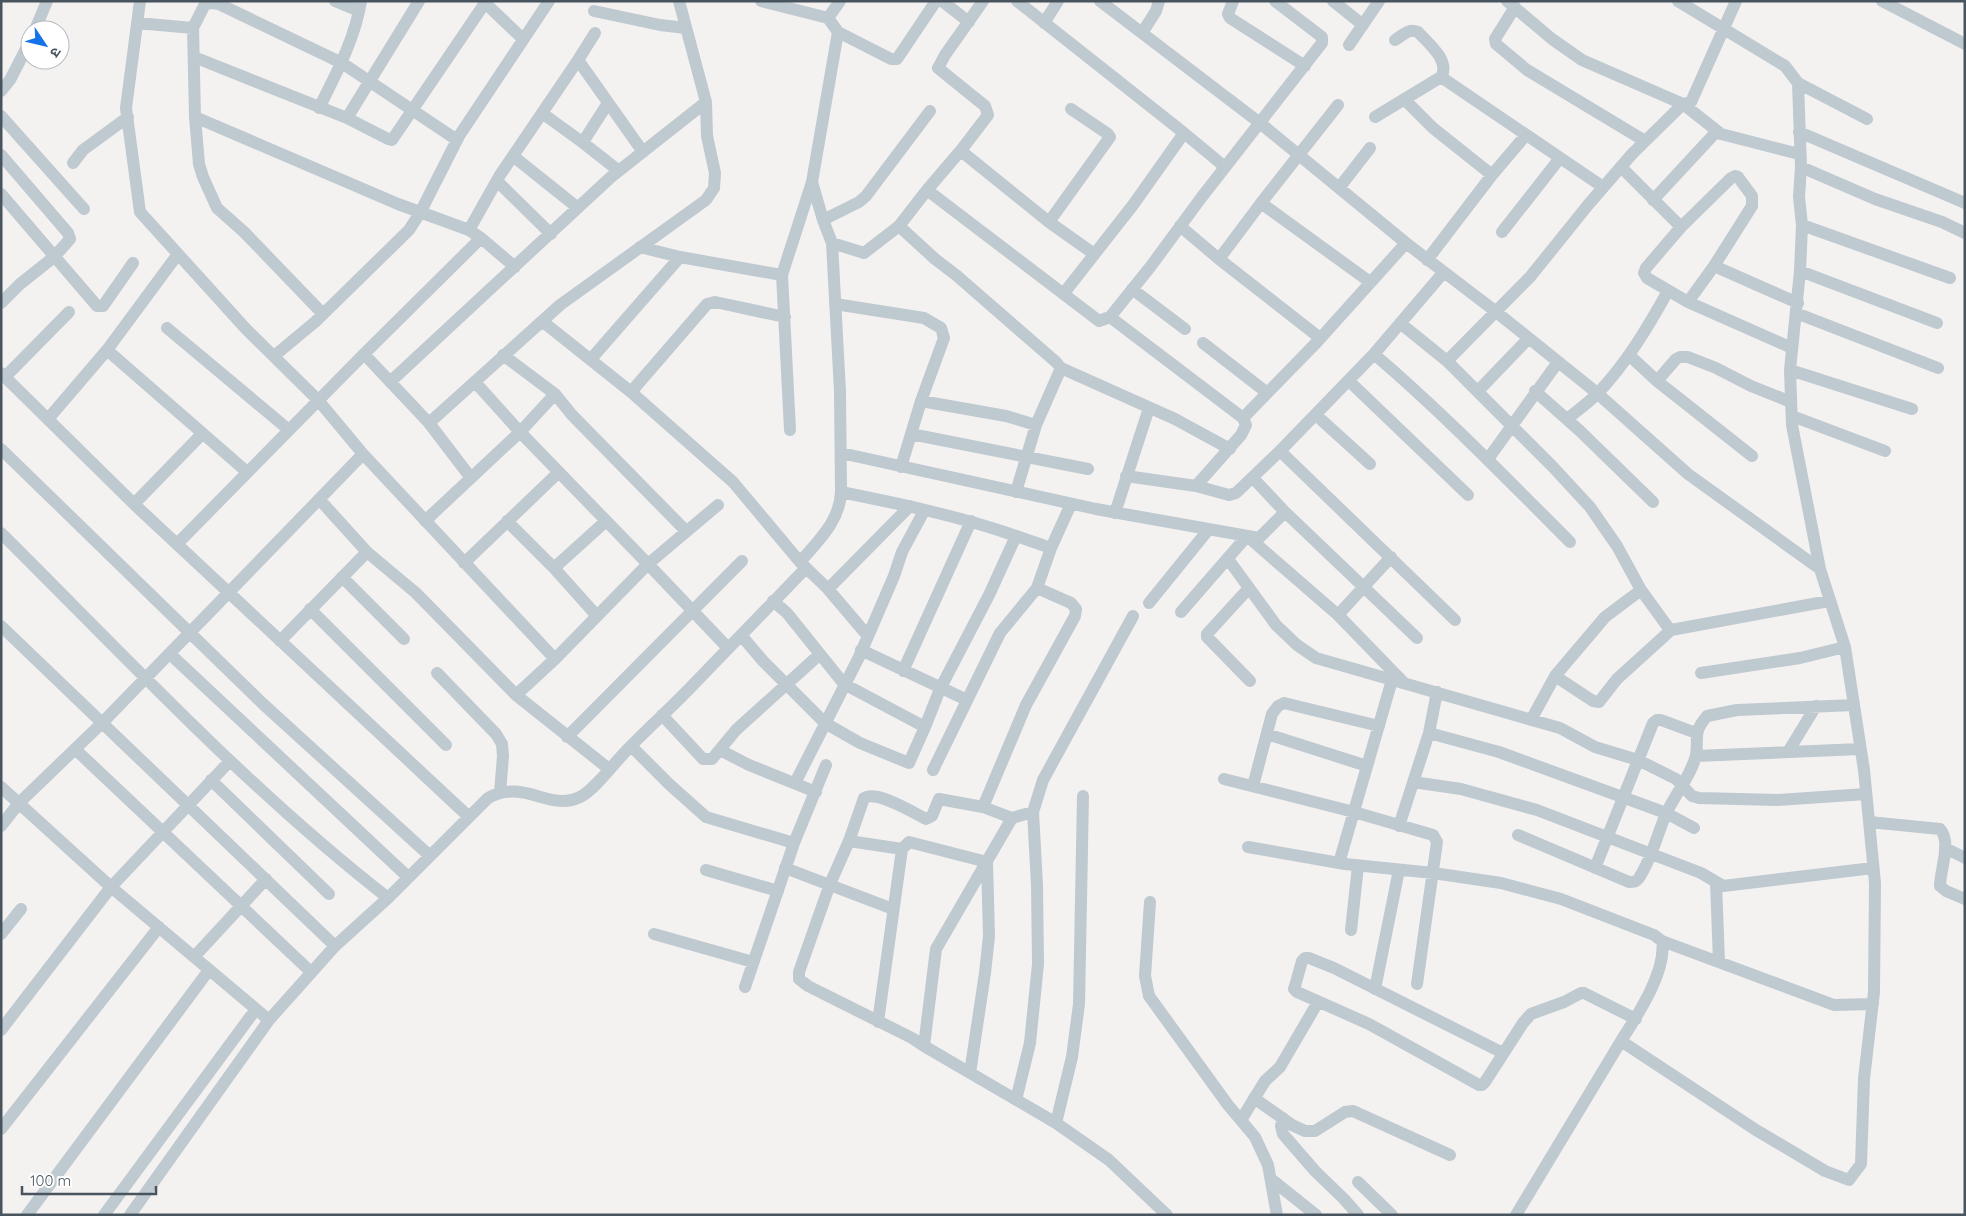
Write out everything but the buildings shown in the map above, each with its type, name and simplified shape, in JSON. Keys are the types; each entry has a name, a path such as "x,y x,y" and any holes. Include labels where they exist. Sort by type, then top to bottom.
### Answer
{"street":[{"path":"39,20 48,1"},
{"path":"140,1 126,108 140,212 246,329 318,400 363,454 555,659"},
{"path":"320,108 342,63 360,6 335,1"},
{"path":"346,118 419,1"},
{"path":"274,356 324,314 409,230 420,213 457,140 549,1"},
{"path":"429,423 560,305 706,200 714,188 715,173 708,136 706,102 680,1"},
{"path":"761,1 828,18 838,32 891,59 897,59 936,1"},
{"path":"828,18 840,1"},
{"path":"942,1 969,22"},
{"path":"832,243 864,253 899,226 987,117 988,112 985,106 943,74 938,68 983,1"},
{"path":"1017,1 1184,133 1225,168"},
{"path":"1044,23 1058,1"},
{"path":"1100,1 1260,123 1443,273 1495,311 1598,394 1688,474 1820,569"},
{"path":"1142,34 1156,11 1158,1"},
{"path":"1232,1 1228,14 1230,18 1305,66"},
{"path":"927,190 1099,320 1110,317 1322,43 1322,37 1275,1"},
{"path":"1333,1 1363,25"},
{"path":"1349,44 1379,1"},
{"path":"1678,1 1785,66 1798,82 1867,119"},
{"path":"1447,361 1530,277 1603,187 1645,141 1683,104 1691,102 1736,1"},
{"path":"1882,1 1965,44"},
{"path":"194,56 346,118 392,140 484,2 523,39"},
{"path":"324,314 244,232 217,208 203,177 199,164 195,117 193,28 205,4 219,4 342,63 457,140"},
{"path":"1645,141 1527,70 1496,44 1495,39 1511,4 1552,39 1582,60 1683,104 1717,131 1800,161 1875,199 1942,222 1965,233"},
{"path":"594,11 660,25 686,28"},
{"path":"137,23 193,28"},
{"path":"1375,117 1441,77 1444,70 1442,61 1418,32 1408,31 1395,40"},
{"path":"790,430 782,276 812,182 838,32"},
{"path":"469,230 497,181 595,33"},
{"path":"1,90 10,80 20,60"},
{"path":"578,60 643,152"},
{"path":"1441,77 1603,187"},
{"path":"1621,1041 1756,1130 1825,1171 1849,1180 1861,1164 1864,1079 1873,1004 1875,893 1866,794 1845,646 1829,602 1820,569 1792,416 1790,370 1797,308 1802,225 1799,197 1798,82"},
{"path":"1404,99 1433,128 1492,175"},
{"path":"390,382 619,171 706,102"},
{"path":"583,142 608,103"},
{"path":"1219,259 1338,105"},
{"path":"1049,222 1110,137 1071,109"},
{"path":"823,220 859,202 866,196 930,111"},
{"path":"542,113 583,142 619,171"},
{"path":"1,116 84,209"},
{"path":"73,163 83,150 128,117"},
{"path":"195,117 420,213 469,230 515,267"},
{"path":"1653,200 1717,131"},
{"path":"1799,132 1965,203"},
{"path":"1064,293 1132,205 1184,133"},
{"path":"1427,260 1492,175 1526,135"},
{"path":"1339,188 1370,148"},
{"path":"961,151 1049,222 1094,254"},
{"path":"1,155 69,236 69,241 54,257 20,284 1,303"},
{"path":"513,156 578,208"},
{"path":"1502,232 1560,158"},
{"path":"1621,167 1681,227"},
{"path":"1688,302 1714,266 1752,206 1752,196 1741,179 1735,176 1681,227 1646,268 1644,273 1647,278 1688,302 1792,348"},
{"path":"497,181 551,234"},
{"path":"130,1215 269,1020 335,946 388,898 488,798 500,793 517,791 569,801 592,789 631,746 773,601 803,565 832,525 841,502 836,304 832,243 812,182"},
{"path":"1,194 97,306 103,306 132,263"},
{"path":"1261,203 1370,282"},
{"path":"1802,225 1950,278"},
{"path":"899,226 1061,368 1230,448"},
{"path":"1180,226 1320,338"},
{"path":"178,543 481,238"},
{"path":"1243,418 1320,338 1406,243"},
{"path":"640,246 680,257 782,276"},
{"path":"48,419 107,350 178,254"},
{"path":"591,359 680,257"},
{"path":"1714,266 1797,308 1938,368"},
{"path":"1800,271 1937,323"},
{"path":"1126,476 1196,486 1229,495 1243,488 1349,381 1443,273"},
{"path":"1132,289 1185,329"},
{"path":"1567,420 1598,394 1629,355 1646,330 1668,291"},
{"path":"631,392 707,304 715,302 784,317"},
{"path":"836,304 924,318 941,328 944,338 921,400 901,467"},
{"path":"69,312 3,375 134,504 178,543 469,818"},
{"path":"1110,317 1243,418 1246,424 1245,430 1196,486"},
{"path":"542,321 631,392 733,482 803,565 828,589 867,635"},
{"path":"1400,323 1447,361 1513,426 1590,507 1618,546 1641,590 1670,630"},
{"path":"168,328 289,430"},
{"path":"1478,392 1528,339"},
{"path":"1203,343 1266,392"},
{"path":"107,350 248,472"},
{"path":"364,354 429,423 471,478"},
{"path":"1374,354 1400,376 1488,460 1570,542"},
{"path":"503,355 555,394 572,415 686,531"},
{"path":"1629,355 1657,380 1752,456"},
{"path":"1657,380 1676,359 1688,357 1791,402"},
{"path":"1488,460 1558,362"},
{"path":"1016,492 1036,425 1061,368"},
{"path":"1790,370 1912,410"},
{"path":"1349,381 1468,495"},
{"path":"476,382 520,432 728,648"},
{"path":"1536,391 1653,502"},
{"path":"425,521 520,432 555,394"},
{"path":"921,400 1006,416 1036,425"},
{"path":"1115,513 1149,408"},
{"path":"1316,415 1370,464"},
{"path":"1792,416 1885,451"},
{"path":"134,504 202,434"},
{"path":"911,434 1088,469"},
{"path":"1,449 189,634 430,856"},
{"path":"1280,451 1455,620"},
{"path":"840,453 1115,513 1259,538 1285,512"},
{"path":"1,826 19,803 102,723 363,454"},
{"path":"464,563 559,472"},
{"path":"1253,478 1285,512 1417,638"},
{"path":"841,492 972,521 1051,548"},
{"path":"318,499 367,552 416,592 516,695 609,769"},
{"path":"934,770 1000,633 1037,588 1051,548 1071,504"},
{"path":"516,695 555,659 648,564 718,505"},
{"path":"828,589 910,506"},
{"path":"795,783 862,650 894,576 902,552 924,511"},
{"path":"507,521 554,568 597,616"},
{"path":"554,568 606,521"},
{"path":"904,671 972,521"},
{"path":"1149,603 1209,529"},
{"path":"1,533 230,761 334,856 388,898"},
{"path":"741,635 825,723 860,743 908,763 926,728 940,689 990,596 1016,536"},
{"path":"1181,612 1247,536"},
{"path":"1247,536 1338,615 1398,681"},
{"path":"280,640 367,552"},
{"path":"1338,615 1392,558"},
{"path":"1228,559 1276,625 1296,645 1316,658 1560,728 1595,747 1638,760 1676,779 1683,784 1692,796 1699,798 1777,800 1866,794"},
{"path":"567,737 742,561"},
{"path":"342,577 404,639"},
{"path":"983,807 1026,706 1075,616 1076,609 1071,603 1037,588"},
{"path":"1249,588 1207,634 1207,637 1250,681"},
{"path":"1531,720 1555,676 1605,617 1641,590"},
{"path":"773,601 786,613 844,684 926,728"},
{"path":"1555,676 1593,700 1600,701 1618,679 1670,630 1829,602"},
{"path":"310,609 446,745"},
{"path":"1016,1100 1030,1043 1038,964 1037,885 1033,812 1043,780 1133,616"},
{"path":"1,626 335,946"},
{"path":"1701,673 1800,658 1845,646"},
{"path":"862,650 940,689 967,700"},
{"path":"170,654 408,878"},
{"path":"662,715 703,759 712,759 736,730 820,654"},
{"path":"437,674 496,734 502,744 500,793"},
{"path":"1339,863 1379,726 1398,681"},
{"path":"1399,826 1429,733 1437,692"},
{"path":"1253,786 1272,714 1278,706 1288,702 1379,726"},
{"path":"1518,835 1632,883 1638,879 1651,853 1666,813 1683,784 1696,756 1696,733 1707,716 1722,712 1854,705"},
{"path":"1788,752 1816,706"},
{"path":"1595,868 1653,723 1657,720 1696,733"},
{"path":"1429,733 1499,752 1666,813 1694,828"},
{"path":"1267,734 1367,766"},
{"path":"631,746 706,817 794,843"},
{"path":"75,749 310,972"},
{"path":"1696,756 1860,749"},
{"path":"720,750 749,765 816,792"},
{"path":"1,1030 111,886 163,834 230,761"},
{"path":"745,987 794,843 826,765"},
{"path":"1224,779 1354,812 1433,835 1436,838 1433,874 1416,984"},
{"path":"212,780 329,894"},
{"path":"1413,782 1461,789 1537,810 1701,873 1723,886 1873,868"},
{"path":"1,787 111,886 269,1020"},
{"path":"1033,812 1012,818 983,807 938,799 932,816 926,819 880,797 867,796 863,800 849,841 830,884 799,972 799,979 808,986 912,1038 970,1074 1056,1123 1109,1160 1167,1215"},
{"path":"1056,1123 1072,1057 1079,1004 1083,796"},
{"path":"924,1046 936,950 1012,818"},
{"path":"1869,822 1938,828 1943,832 1945,848 1940,886 1946,891 1965,899"},
{"path":"849,841 902,849"},
{"path":"878,1022 902,849 908,842 987,862"},
{"path":"1248,847 1358,866 1501,884 1561,899 1654,935 1662,940 1834,1005 1873,1004"},
{"path":"1945,848 1965,858"},
{"path":"970,1074 989,936 987,862"},
{"path":"1351,930 1358,866"},
{"path":"785,868 893,909"},
{"path":"706,870 778,891"},
{"path":"1375,989 1399,870"},
{"path":"194,957 266,879"},
{"path":"1716,882 1719,962"},
{"path":"1150,902 1145,976 1149,996 1228,1105 1255,1137 1268,1165 1277,1215"},
{"path":"1,934 21,909"},
{"path":"1,1129 159,927"},
{"path":"654,934 753,962"},
{"path":"1516,1215 1636,1019 1655,979 1662,956 1662,940"},
{"path":"1504,1052 1334,968 1309,958 1305,958 1302,962 1294,989 1297,992 1369,1024 1479,1085 1482,1085 1504,1052 1523,1022 1531,1014 1584,992 1636,1019"},
{"path":"27,1215 209,970"},
{"path":"1241,1120 1265,1081 1280,1067 1318,1002"},
{"path":"104,1215 256,1009"},
{"path":"1254,1098 1305,1131 1315,1131 1345,1112 1353,1111 1450,1155"},
{"path":"1283,1118 1281,1126 1283,1134 1314,1171 1358,1215"},
{"path":"165,1132 181,1143"},
{"path":"1271,1179 1316,1215"},
{"path":"1358,1182 1392,1215"}]}
